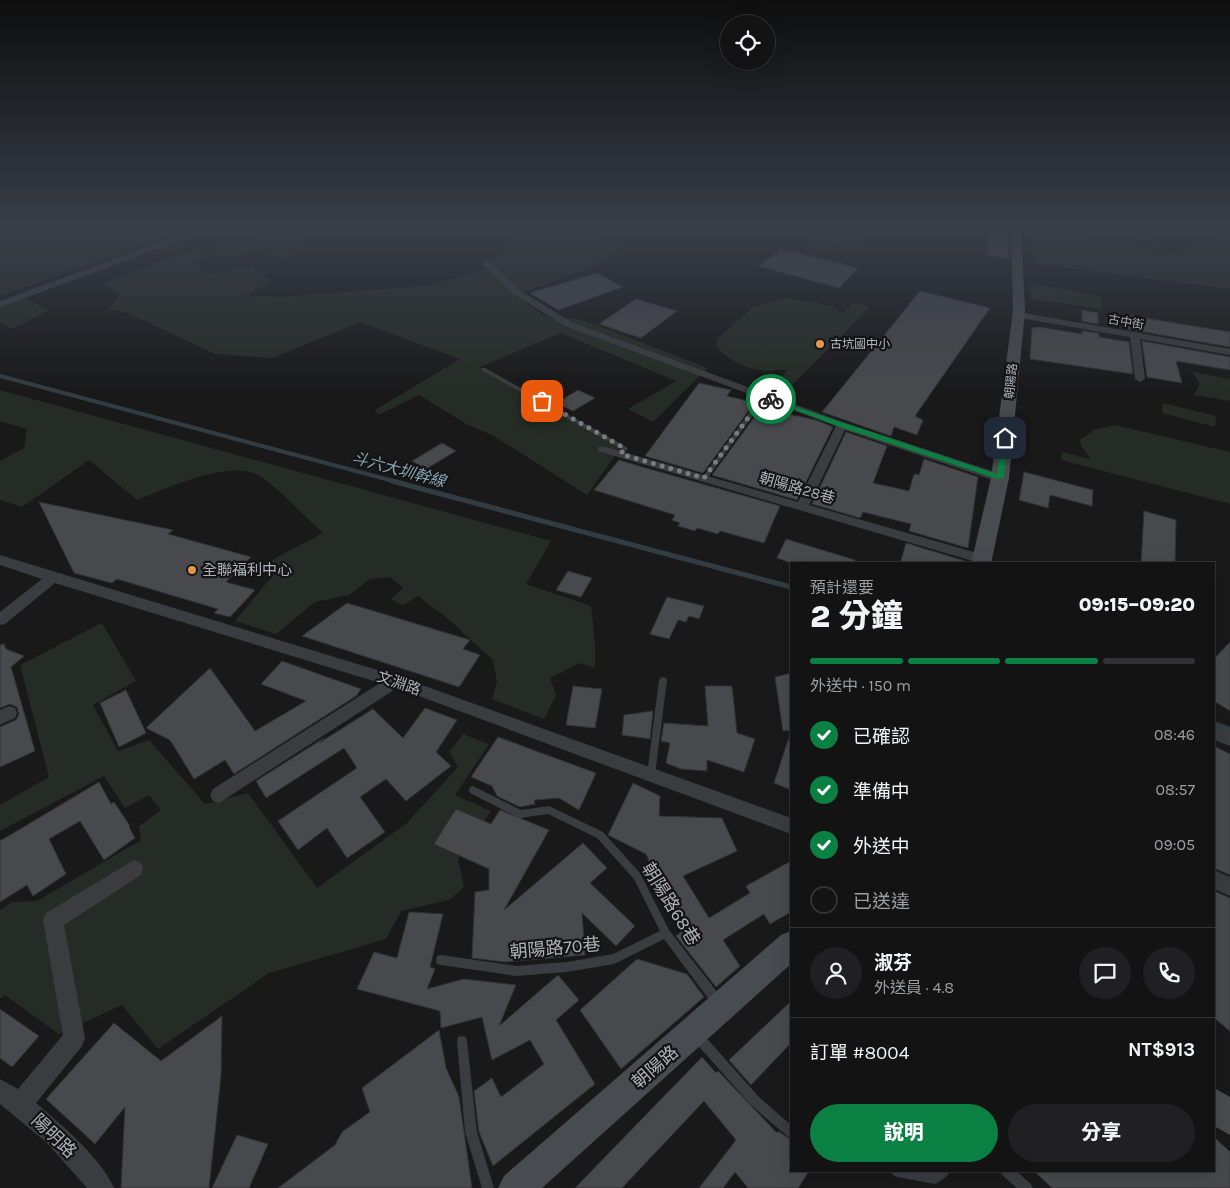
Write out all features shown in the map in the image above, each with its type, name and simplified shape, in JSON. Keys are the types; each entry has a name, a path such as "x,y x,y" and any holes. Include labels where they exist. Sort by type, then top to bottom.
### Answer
{"main road":[{"name":"朝陽路","path":"982,561 1000,478 1018,315 1017,281"},
{"name":"朝陽路","path":"522,1186 790,946"},
{"path":"1215,1106 1230,1118"}],"street":[{"path":"0,304 60,281"},
{"path":"505,281 515,291 568,324 842,425 1000,478"},
{"name":"古中街","path":"1018,315 1135,337 1230,352"},
{"path":"1135,337 1140,379"},
{"path":"802,506 842,425"},
{"name":"朝陽路28巷","path":"602,449 802,506 982,561"},
{"name":"文淵路","path":"0,560 53,578 396,681 790,826"},
{"path":"0,620 53,578"},
{"path":"219,795 396,681"},
{"path":"1215,733 1230,739"},
{"path":"21,1104 74,1038 53,920 134,869"},
{"path":"1215,880 1230,887"},
{"name":"陽明路","path":"0,1090 21,1104 81,1162 102,1188"}],"lane":[{"path":"483,369 624,448 621,454"},
{"path":"704,478 764,396"},
{"path":"651,775 664,680"},
{"name":"朝陽路68巷","path":"473,790 520,814 549,810 600,835 637,876 666,932 721,1007"},
{"name":"朝陽路70巷","path":"441,960 516,971 567,967 614,959 666,932"},
{"path":"694,1033 756,1101 790,1131"},
{"path":"462,1041 470,1132 488,1188"},
{"path":"902,1172 935,1178 943,1172"},
{"path":"1007,1172 1027,1188"}],"shaded area":[{"path":"0,281 42,281 0,296"},
{"path":"109,281 270,281 247,296 282,297 430,285 442,281 553,281 516,295 542,315 583,320 708,368 653,422 628,409 676,381 561,333 478,368 621,447 587,495 494,436 468,425 419,395 378,415 375,410 460,359 360,322 273,358 215,354 128,313 109,309 119,295 102,284"},
{"path":"1171,281 1230,281 1230,289"},
{"path":"1030,283 1100,296 1103,309 1030,299"},
{"path":"23,297 49,310 13,329 0,323 0,305"},
{"path":"786,298 832,306 843,314 853,303 870,307 792,385 778,381 788,369 758,370 750,368 733,361 717,347 717,339 752,308"},
{"path":"1193,372 1230,379 1230,401 1194,395 1200,384"},
{"path":"0,390 551,541 526,584 591,606 595,643 595,668 580,663 550,678 556,695 544,719 492,699 497,682 493,660 446,617 418,596 403,605 391,599 403,588 390,577 370,579 349,595 315,602 276,634 235,621 275,573 257,568 323,533 269,483 249,472 233,471 199,477 137,500 89,460 22,507 0,500 0,461 24,448 27,429 0,421"},
{"path":"1163,403 1216,416 1215,427 1162,413"},
{"path":"1115,425 1230,452 1230,504 1061,460 1062,452 1091,459 1081,446 1080,440 1094,430"},
{"path":"102,623 136,681 93,705 118,751 149,740 205,804 248,793 317,888 407,823 458,767 449,752 463,734 489,744 455,795 491,811 458,859 464,887 449,900 401,911 386,939 269,973 158,1049 122,1005 59,1034 5,995 0,999 0,910 12,902 37,901 141,840 139,826 161,810 149,795 125,808 104,776 0,831 0,805 49,777 20,665"}],"building":[{"path":"569,281 613,281 623,287 558,310 530,293"},
{"path":"815,281 845,281 839,288"},
{"path":"920,291 990,308 915,416 923,420 917,435 894,427 891,436 822,412"},
{"path":"636,299 677,311 641,338 599,324"},
{"path":"1082,310 1098,313 1098,324 1082,321"},
{"path":"1126,315 1230,332 1230,347 1128,329"},
{"path":"1039,327 1082,334 1082,331 1098,333 1099,337 1129,342 1133,374 1030,359 1032,328"},
{"path":"1142,341 1230,357 1230,370 1176,361 1182,383 1147,377"},
{"path":"699,383 731,390 727,396 752,402 750,405 752,406 703,473 645,456"},
{"path":"578,390 595,398 573,411 556,403"},
{"path":"761,408 816,420 833,427 797,500 712,475"},
{"path":"846,432 887,446 873,483 909,491 914,474 919,475 924,459 978,477 968,548 909,531 911,524 863,512 860,518 812,504"},
{"path":"442,443 456,451 426,469 412,461"},
{"path":"619,460 780,506 764,543 720,531 718,534 697,528 695,531 678,526 680,523 672,520 675,515 594,490"},
{"path":"1024,472 1093,490 1092,506 1050,495 1048,508 1019,500"},
{"path":"39,502 173,530 168,534 251,557 226,582 255,590 230,617 214,613 218,609 117,579 112,583 74,573"},
{"path":"1144,511 1176,520 1175,562 1141,562"},
{"path":"786,539 855,560 855,562 790,563 777,558"},
{"path":"906,543 965,561 965,562 901,562"},
{"path":"568,571 592,578 581,597 556,590"},
{"path":"667,597 704,606 699,619 689,616 686,622 678,620 669,639 650,634"},
{"path":"347,603 470,640 463,649 480,655 459,687 302,636"},
{"path":"1230,642 1230,711 1215,702 1215,658"},
{"path":"4,644 6,649 24,656 11,667 35,751 0,767 0,727 16,720 19,714 17,707 10,704 0,708 0,645"},
{"path":"282,661 361,689 356,696 234,774 225,760 194,779 170,740 146,728 210,668 255,731 306,701 261,684"},
{"path":"790,673 790,730 783,731 775,677"},
{"path":"573,686 602,689 595,728 566,725"},
{"path":"705,686 732,686 737,733 755,739 744,772 707,760 707,771 681,769 666,763 670,743 661,741 664,723 708,726"},
{"path":"126,690 146,733 119,747 100,703"},
{"path":"425,708 457,720 436,752 451,766 406,801 386,779 360,797 385,832 347,858 327,828 298,850 278,821 357,768 344,748 266,798 256,781 373,709 403,738"},
{"path":"653,711 650,739 622,735 624,715"},
{"path":"498,737 596,773 579,810 559,798 534,800 535,804 520,807 497,796 492,786 471,777"},
{"path":"788,740 790,740 790,790 774,783"},
{"path":"1215,746 1230,754 1230,875 1215,868"},
{"path":"99,782 111,804 114,802 130,826 135,838 104,860 80,821 49,839 66,874 33,896 27,885 0,902 0,841"},
{"path":"633,783 660,796 659,816 722,818 737,851 683,876 709,918 750,893 746,886 790,862 790,913 770,924 764,914 723,940 740,966 716,987 676,936 686,928 660,885 646,854 608,835"},
{"path":"456,809 491,824 500,810 549,830 504,910 583,843 607,868 590,883 635,926 616,946 582,913 585,955 505,962 472,958 475,892 489,890 489,869 434,844"},
{"path":"1215,891 1230,898 1230,1031 1215,1019"},
{"path":"409,912 443,914 430,967 435,969 427,989 464,979 516,985 499,1026 558,975 579,1000 556,1020 595,1084 493,1166 479,1132 474,1091 492,1078 501,1097 544,1064 530,1040 492,1060 482,1017 441,1028 440,1011 357,989 374,952 397,958"},
{"path":"637,959 687,974 704,997 621,1069 580,1010"},
{"path":"790,1002 790,1044 751,1085 729,1060"},
{"path":"0,1009 39,1036 12,1067 0,1058"},
{"path":"222,1016 221,1076 209,1188 121,1188 125,1107 95,1144 46,1099 114,1023 161,1061"},
{"path":"439,1030 446,1068 459,1097 472,1188 278,1188 335,1145 342,1132 370,1112 362,1088"},
{"path":"702,1057 716,1073 718,1071 777,1133 778,1131 790,1139 790,1172 808,1172 798,1188 748,1188 735,1172 723,1188 699,1188 736,1140 704,1101 622,1188 575,1188"},
{"path":"237,1135 268,1144 249,1188 212,1188"},
{"path":"1215,1138 1230,1152 1230,1188 1052,1188 1035,1172 1215,1172"}],"waterway":[{"name":"斗六大圳幹線","path":"0,376 397,482"},
{"name":"斗六大圳幹線","path":"392,481 790,587"},
{"name":"斗六大圳幹線","path":"1215,724 1230,730"}],"way so far":[{"path":"542,401 624,448 621,454 704,478 764,396 771,399"}],"place":[{"name":"古坑國中小","path":"820,344"},
{"name":"全聯福利中心","path":"192,570"}],"route":[{"path":"771,399 1000,478 1005,438"}]}
